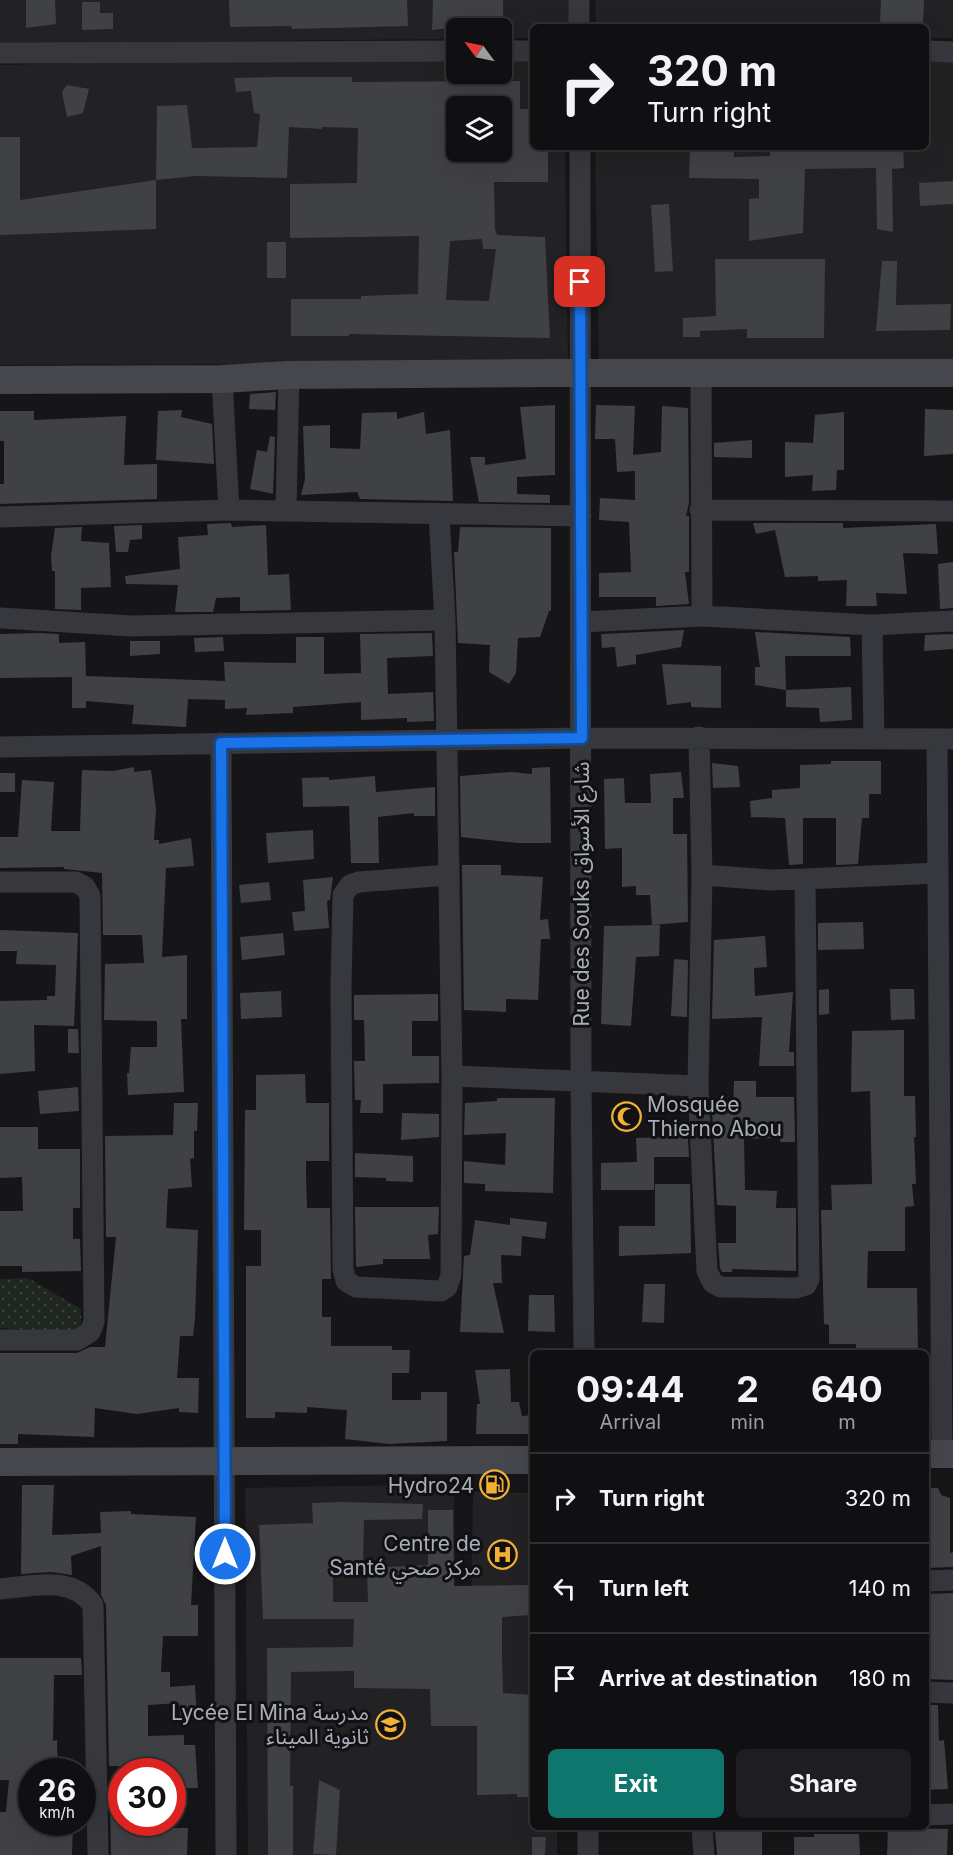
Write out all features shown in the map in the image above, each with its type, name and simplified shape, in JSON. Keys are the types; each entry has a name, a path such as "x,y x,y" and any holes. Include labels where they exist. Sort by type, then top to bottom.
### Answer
{"main road":[{"path":"0,380 222,379 288,375 953,373"},
{"path":"0,1462 530,1460"}],"street":[{"path":"579,0 579,24"},
{"path":"0,53 446,51"},
{"path":"512,51 530,51"},
{"path":"929,51 953,51"},
{"name":"Rue des Souks شارع الأسواق","path":"580,150 581,1082 585,1350"},
{"path":"701,373 702,616"},
{"path":"286,510 288,375"},
{"path":"222,379 229,510"},
{"path":"0,517 229,510 581,516"},
{"path":"700,510 953,511"},
{"path":"439,515 445,620 452,1076 451,1275 447,1287 441,1292 356,1287 346,1281 343,1269 341,986 343,895 350,885 359,882 448,875"},
{"path":"582,622 702,616 872,625 953,621"},
{"path":"0,618 131,626 445,620"},
{"path":"872,625 874,740"},
{"path":"699,737 702,875 698,1086 708,1278 721,1287 796,1288 806,1286 809,1279 809,1087 805,879"},
{"path":"0,747 699,737 945,739 938,873 946,1333 940,1454"},
{"path":"221,743 226,1855"},
{"path":"702,875 805,879 938,873"},
{"path":"0,882 76,882 85,887 90,896 94,1322 90,1332 76,1340 0,1340"},
{"path":"452,1076 698,1086"},
{"path":"929,1581 953,1580"},
{"path":"0,1589 57,1585 69,1587 86,1595 93,1605 98,1855"},
{"path":"929,1692 953,1693"},
{"path":"929,1815 953,1814"},
{"path":"588,1830 588,1855"},
{"path":"702,1830 704,1855"}],"shaded area":[{"path":"0,0 574,0 574,24 530,24 530,38 512,38 512,18 446,18 446,39 0,43"},
{"path":"595,0 953,0 953,38 929,38 929,24 596,24"},
{"path":"530,51 530,150 565,150 568,362 0,365 0,65 446,53 446,84 512,84 512,52"},
{"path":"953,61 953,365 599,364 595,150 929,150 929,62"},
{"path":"28,1278 81,1309 81,1324 72,1332 0,1328 0,1279"},
{"name":"Lycée El Mina مدرسة ثانوية الميناء","path":"454,1484 455,1616 471,1616 473,1492 530,1493 530,1830 557,1830 557,1855 248,1855 245,1488"}],"building":[{"path":"26,0 55,0 56,24 26,28"},
{"path":"229,0 407,0 408,26 292,29 291,26 230,27"},
{"path":"433,0 503,0 503,18 446,18 446,28 432,30"},
{"path":"881,0 924,0 923,23 880,22"},
{"path":"82,2 100,2 100,13 113,13 113,29 82,30"},
{"path":"352,77 352,82 446,81 446,84 512,84 512,81 520,81 520,109 530,109 530,150 548,150 548,182 494,182 495,229 497,235 545,237 550,338 349,334 349,336 291,336 291,299 361,299 361,296 418,294 419,236 290,238 290,184 357,183 358,128 289,127 287,178 196,176 156,180 157,106 187,105 192,148 257,147 260,114 254,113 251,91 236,92 234,78","holes":["482,239 483,249 496,249 489,301 446,300 450,241"]},
{"path":"67,85 89,89 83,113 67,117 62,92"},
{"path":"0,137 20,137 20,200 156,180 156,229 0,235"},
{"path":"690,150 734,150 734,157 770,156 770,150 903,150 904,168 892,169 893,232 877,229 876,168 805,169 803,233 749,241 749,199 759,198 759,179 689,178"},
{"path":"953,181 953,204 920,206 919,183"},
{"path":"669,204 673,271 655,272 651,205"},
{"path":"267,242 286,242 286,278 267,278"},
{"path":"715,259 825,259 824,338 747,338 747,329 700,331 700,337 683,337 683,318 716,316"},
{"path":"882,261 897,261 896,305 951,304 950,330 876,331"},
{"path":"276,392 275,410 249,409 250,394"},
{"path":"555,405 555,475 517,477 517,494 550,495 550,503 479,502 470,457 485,457 485,465 526,459 520,407"},
{"path":"596,405 635,406 633,455 661,452 662,406 688,408 689,503 686,516 689,516 689,572 685,572 689,604 656,606 656,597 599,597 599,573 631,572 629,522 599,520 600,498 635,500 635,471 617,472 615,439 595,439"},
{"path":"925,409 953,410 953,454 924,456"},
{"path":"182,410 181,417 212,424 214,464 156,460 158,411"},
{"path":"0,411 34,411 34,420 126,416 124,465 157,464 157,499 0,504 0,484 4,484 4,441 0,441"},
{"path":"397,412 397,419 424,412 426,434 450,430 453,501 360,499 357,492 301,495 305,479 303,426 330,425 330,448 360,449 362,413"},
{"path":"844,412 844,470 837,470 836,490 812,491 813,475 785,477 785,442 813,443 815,415"},
{"path":"270,436 275,437 273,494 250,489 257,450 267,452"},
{"path":"752,440 752,458 714,457 714,443"},
{"path":"231,523 232,527 266,525 268,575 289,574 291,610 240,611 240,597 216,598 213,612 175,612 178,585 126,584 125,576 180,569 178,537 208,535 207,524"},
{"path":"753,523 843,523 843,528 936,524 938,554 903,553 907,594 876,593 877,606 846,606 847,580 818,581 818,576 785,577 775,530 756,534"},
{"path":"142,525 142,539 130,540 128,552 116,552 114,526"},
{"path":"82,527 81,541 109,543 111,587 81,588 81,610 55,609 55,571 52,571 51,556 55,528"},
{"path":"460,527 551,528 551,611 549,611 540,637 518,638 516,673 509,684 489,672 490,645 458,643 454,552 458,552"},
{"path":"953,562 953,608 940,609 938,564"},
{"path":"684,630 681,647 636,655 636,664 617,667 615,647 602,648 601,634"},
{"path":"755,632 850,637 851,656 785,656 786,690 755,685 755,667 760,667"},
{"path":"432,633 433,656 387,658 388,694 433,692 434,721 407,722 407,718 361,720 361,702 293,707 293,713 246,715 247,708 225,709 225,700 188,699 186,727 132,724 134,705 86,701 86,708 72,708 72,677 0,678 0,634 59,634 59,643 85,642 86,676 225,681 224,662 296,663 296,637 324,637 324,674 361,673 360,634"},
{"path":"953,634 953,649 924,651 925,635"},
{"path":"223,637 224,651 195,652 194,638"},
{"path":"130,641 160,641 160,654 130,656"},
{"path":"662,664 721,666 721,708 691,707 691,702 667,705"},
{"path":"851,687 852,720 820,722 819,708 786,707 786,690"},
{"path":"831,761 881,761 881,794 869,794 869,818 862,818 858,864 836,865 836,818 803,818 803,864 789,865 785,818 751,817 750,801 772,798 772,790 800,788 800,765 831,764"},
{"path":"712,763 738,766 740,787 713,788"},
{"path":"134,767 134,772 151,770 156,809 154,840 159,840 159,844 191,838 194,866 166,868 162,957 187,955 187,1019 181,1019 184,1092 128,1095 127,1073 129,1073 131,1047 157,1047 157,1021 104,1020 105,964 144,963 142,935 103,935 102,873 64,869 64,867 0,868 0,837 18,837 22,780 54,782 51,831 80,831 82,770 113,771"},
{"path":"550,767 551,843 518,843 461,837 460,776 511,772 532,774 532,768"},
{"path":"681,772 684,798 673,798 673,834 687,834 688,922 652,925 650,895 636,895 636,886 622,887 622,848 605,849 604,779 624,778 625,803 651,803 650,774"},
{"path":"0,773 15,773 15,792 0,792"},
{"path":"375,776 376,792 435,787 435,816 414,816 414,813 378,817 379,863 351,863 349,806 303,807 302,778 329,777 329,780"},
{"path":"313,830 314,859 268,863 266,833"},
{"path":"462,865 501,865 501,875 543,877 540,920 548,919 550,939 541,939 538,1000 506,999 506,1012 464,1010"},
{"path":"333,877 330,900 327,901 329,928 294,931 292,912 305,911 303,880"},
{"path":"269,882 271,900 241,903 239,885"},
{"path":"863,922 864,949 818,950 818,923"},
{"path":"660,925 659,956 636,957 631,1026 601,1024 604,926"},
{"path":"0,930 78,933 74,1026 34,1025 35,1071 0,1074 0,1001 47,1000 47,996 55,996 56,965 16,964 17,951 0,951"},
{"path":"283,933 285,955 242,960 240,937"},
{"path":"765,936 767,967 754,968 755,996 793,992 789,1052 794,1052 794,1066 759,1066 762,1017 712,1019 714,940"},
{"path":"674,959 688,960 687,1017 671,1016"},
{"path":"829,989 829,1014 819,1015 819,990"},
{"path":"890,989 914,989 915,1019 891,1020"},
{"path":"281,991 282,1017 241,1019 240,993"},
{"path":"438,994 438,1021 412,1021 412,1056 439,1056 439,1083 383,1084 383,1113 360,1113 361,1100 355,1100 354,1061 365,1061 364,1020 354,1020 354,995"},
{"path":"68,1029 78,1029 79,1053 68,1053"},
{"path":"904,1030 904,1096 915,1096 916,1184 912,1184 914,1206 905,1207 905,1251 868,1251 867,1288 917,1288 918,1350 856,1350 856,1344 829,1344 829,1325 824,1324 821,1210 832,1210 831,1185 872,1184 870,1091 851,1092 852,1031"},
{"path":"305,1074 306,1103 329,1103 329,1161 306,1161 306,1175 307,1208 330,1208 331,1279 322,1279 322,1317 331,1317 331,1346 392,1346 392,1350 410,1350 409,1373 392,1373 392,1400 421,1400 421,1392 447,1392 447,1441 389,1444 345,1439 347,1410 307,1407 307,1413 275,1412 275,1418 246,1418 246,1266 261,1266 261,1230 244,1230 245,1110 256,1110 256,1075"},
{"path":"734,1081 756,1081 756,1097 794,1097 795,1142 780,1142 780,1138 744,1139 745,1190 777,1191 776,1208 796,1208 796,1271 732,1269 732,1272 722,1272 720,1268 718,1243 736,1243 736,1206 717,1205 712,1110 733,1110"},
{"path":"78,1087 79,1111 40,1114 38,1091"},
{"path":"497,1098 555,1098 553,1193 485,1191 485,1184 464,1183 464,1161 505,1165 506,1133 464,1135 465,1103 497,1101"},
{"path":"174,1103 198,1103 197,1131 194,1131 194,1158 190,1159 192,1187 168,1189 166,1228 198,1230 193,1336 180,1336 177,1378 199,1378 198,1413 179,1412 179,1408 137,1414 95,1408 94,1437 18,1434 18,1444 0,1444 0,1353 77,1353 90,1347 105,1347 116,1237 106,1237 105,1136 173,1135"},
{"path":"402,1113 439,1114 439,1137 401,1140"},
{"path":"669,1122 687,1122 689,1157 654,1157 654,1190 601,1190 601,1163 637,1162 636,1138 669,1137"},
{"path":"0,1127 38,1127 38,1149 80,1149 80,1208 73,1208 73,1239 80,1239 81,1271 22,1272 22,1266 0,1266 0,1211 23,1211 22,1177 0,1178"},
{"path":"355,1153 413,1156 413,1182 355,1177"},
{"path":"655,1184 690,1184 691,1253 619,1256 619,1226 655,1226"},
{"path":"355,1207 439,1207 438,1234 428,1235 430,1259 383,1259 383,1264 356,1267"},
{"path":"510,1218 547,1222 545,1239 522,1236 521,1256 501,1255 502,1283 493,1283 504,1333 460,1332 464,1256 470,1255 475,1220 510,1225"},
{"path":"644,1284 665,1284 664,1323 642,1322"},
{"path":"529,1295 554,1295 555,1332 528,1331"},
{"path":"510,1369 511,1402 519,1402 522,1416 530,1415 530,1434 476,1434 477,1404 480,1404 475,1370"},
{"path":"22,1485 54,1485 52,1535 101,1533 100,1512 131,1511 131,1514 196,1517 191,1605 198,1605 198,1636 163,1636 161,1672 170,1672 170,1687 195,1685 197,1719 181,1721 179,1703 148,1705 148,1736 184,1735 184,1745 195,1745 198,1788 186,1788 186,1758 109,1758 106,1605 101,1595 101,1546 71,1556 72,1575 51,1572 21,1574"},
{"path":"929,1488 938,1488 941,1495 950,1498 950,1553 953,1552 953,1567 929,1568"},
{"path":"312,1503 423,1504 422,1519 364,1520 363,1562 333,1562 333,1602 368,1602 367,1568 428,1565 428,1510 453,1510 454,1586 530,1585 530,1615 502,1617 502,1658 503,1693 530,1695 530,1797 517,1797 517,1794 477,1795 477,1726 431,1726 430,1689 354,1688 354,1671 291,1672 290,1786 293,1786 293,1855 268,1855 267,1648 353,1647 354,1619 263,1619 259,1525 313,1523"},
{"path":"953,1593 953,1680 929,1679 929,1594"},
{"path":"0,1658 81,1658 82,1675 54,1675 53,1741 57,1740 58,1758 18,1758 18,1836 73,1836 72,1855 0,1855 0,1812 6,1812 9,1780 0,1780"},
{"path":"929,1705 938,1705 939,1741 944,1740 948,1789 929,1790"},
{"path":"319,1780 340,1790 336,1855 313,1854"},
{"path":"186,1828 188,1828 187,1855 111,1855 111,1836 186,1836"},
{"path":"948,1829 947,1855 887,1855 888,1830"},
{"path":"762,1831 762,1855 717,1855 715,1832"},
{"path":"814,1834 859,1834 860,1855 794,1855 794,1837 814,1837"},
{"path":"532,1837 546,1837 545,1855 532,1855"}],"place":[{"name":"Mosquée Thierno Abou","path":"626,1116"},
{"name":"Hydro24","path":"495,1485"},
{"name":"Centre de Santé مركز صحي","path":"502,1555"},
{"name":"Lycée El Mina مدرسة ثانوية الميناء","path":"390,1724"}],"route":[{"path":"225,1554 221,743 582,738 580,282"}]}
